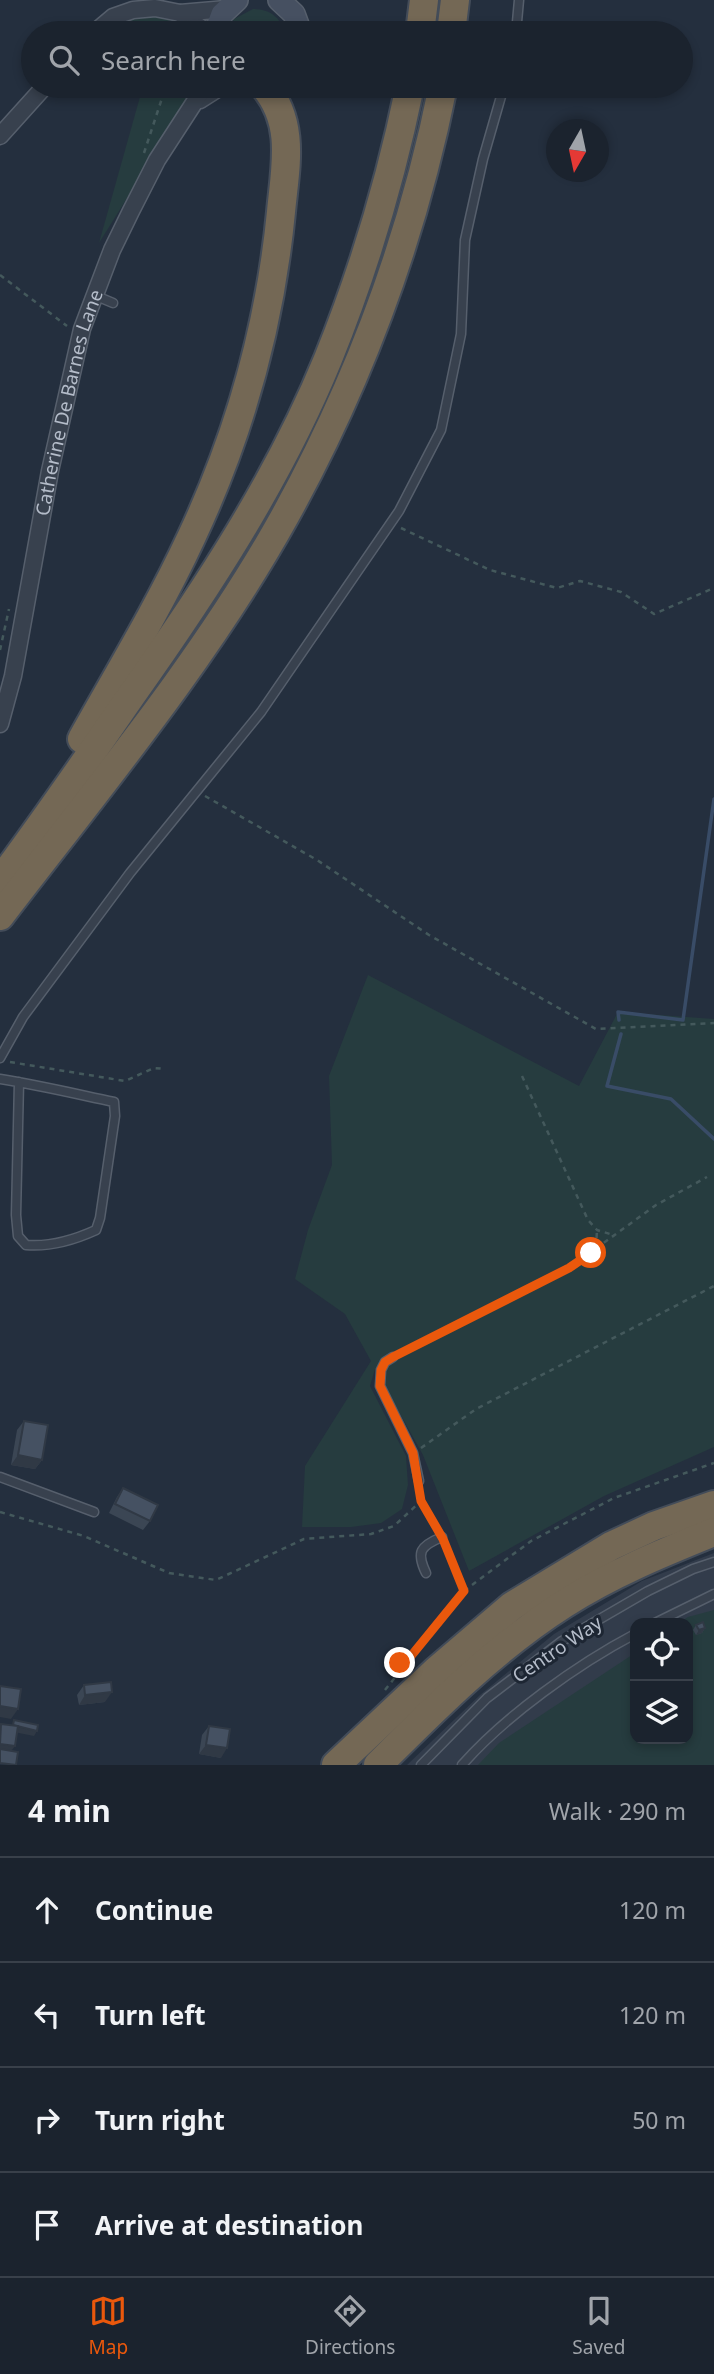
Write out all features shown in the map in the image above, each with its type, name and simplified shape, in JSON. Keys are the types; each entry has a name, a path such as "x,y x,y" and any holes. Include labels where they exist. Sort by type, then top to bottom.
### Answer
{"highway":[{"path":"421,21 424,0"},
{"path":"452,21 455,0"},
{"path":"7,873 177,568 204,510 241,409 266,311 279,229 286,156 285,126 282,114 272,98"},
{"path":"7,873 192,608 254,505 302,415 328,359 370,241 389,181 408,98"},
{"path":"0,916 165,699 232,602 284,517 324,439 377,315 422,179 440,98"},
{"path":"336,1765 436,1671 512,1606 611,1546 653,1526 714,1505"},
{"path":"378,1765 491,1658 563,1604 619,1572 714,1532"}],"main road":[{"path":"279,0 294,14 297,21"},
{"path":"218,21 230,4"}],"street":[{"path":"108,21 133,5 180,13 230,4"},
{"path":"180,13 191,21"},
{"path":"0,136 34,98"},
{"name":"Catherine De Barnes Lane","path":"0,724 13,676 53,458 82,330 116,240 151,172 199,98"},
{"name":"Catherine De Barnes Lane","path":"196,103 204,98"}],"lane":[{"path":"517,21 519,0"},
{"path":"0,1059 23,1017 130,873 261,712 391,523 441,430 461,334 465,240 483,159 501,98"},
{"path":"94,295 113,303"},
{"path":"0,1079 19,1082 114,1102 115,1116 100,1218 96,1230 81,1237 42,1247 26,1245 19,1236 16,1215 19,1082"},
{"path":"393,1357 385,1362 381,1370 380,1386 413,1453 419,1481"},
{"path":"0,1477 94,1511"},
{"path":"426,1573 420,1553 425,1546 442,1537"},
{"name":"Centro Way","path":"421,1765 487,1698 562,1641 648,1591 714,1562"},
{"path":"665,1618 714,1594"},
{"path":"462,1765 507,1721 600,1652 630,1637"}],"path":[{"path":"0,275 68,326"},
{"path":"391,523 490,570 557,588 580,581 621,592 654,614 714,588"},
{"path":"196,792 216,800 317,860 429,935 596,1028 714,1023"},
{"path":"0,1059 125,1081 154,1068 165,1069"},
{"path":"522,1076 588,1220 597,1230 614,1235"},
{"path":"393,1357 569,1268 656,1205 707,1177"},
{"path":"595,1249 597,1230"},
{"path":"464,1591 442,1537 421,1501 421,1448 476,1409 714,1286"},
{"path":"383,1692 464,1591 531,1541 614,1497 714,1463"},
{"path":"0,1512 84,1536 169,1573 216,1580 304,1539 372,1534 394,1526 421,1501"}],"shaded area":[{"path":"714,1553 714,1765 407,1765 480,1695 554,1634 642,1581"}],"green space":[{"path":"253,9 264,10 279,21 233,21"},
{"path":"131,16 168,16 170,21 122,21"},
{"path":"140,98 190,98 99,243"},
{"path":"368,975 579,1086 618,1012 714,1019 714,1447 604,1496 469,1571 423,1455 375,1369 370,1386 406,1456 408,1485 402,1509 381,1523 351,1527 302,1527 305,1466 371,1361 345,1314 295,1279 308,1230 332,1165 329,1076"},
{"path":"714,1610 714,1765 478,1765 499,1743 630,1656 630,1744 693,1744 693,1618 688,1617"}],"building":[{"path":"24,1421 48,1425 42,1460 18,1455"},
{"path":"123,1488 158,1505 150,1521 115,1504"},
{"path":"703,1622 705,1628 699,1630 696,1625"},
{"path":"111,1682 112,1692 85,1695 84,1685"},
{"path":"0,1686 21,1689 18,1709 0,1706"},
{"path":"14,1720 38,1725 37,1731 13,1725"},
{"path":"1,1724 18,1726 15,1746 0,1744"},
{"path":"209,1726 230,1729 227,1748 206,1745"},
{"path":"0,1749 18,1752 16,1765 0,1763"}],"waterway":[{"path":"619,1020 618,1012 683,1020 714,799"},
{"path":"621,1034 607,1086 671,1099 714,1139"}],"route":[{"path":"400,1663 404,1657 411,1656 464,1591 443,1539 421,1501 413,1453 380,1386 381,1370 385,1362 393,1357 569,1268 591,1253"}]}
